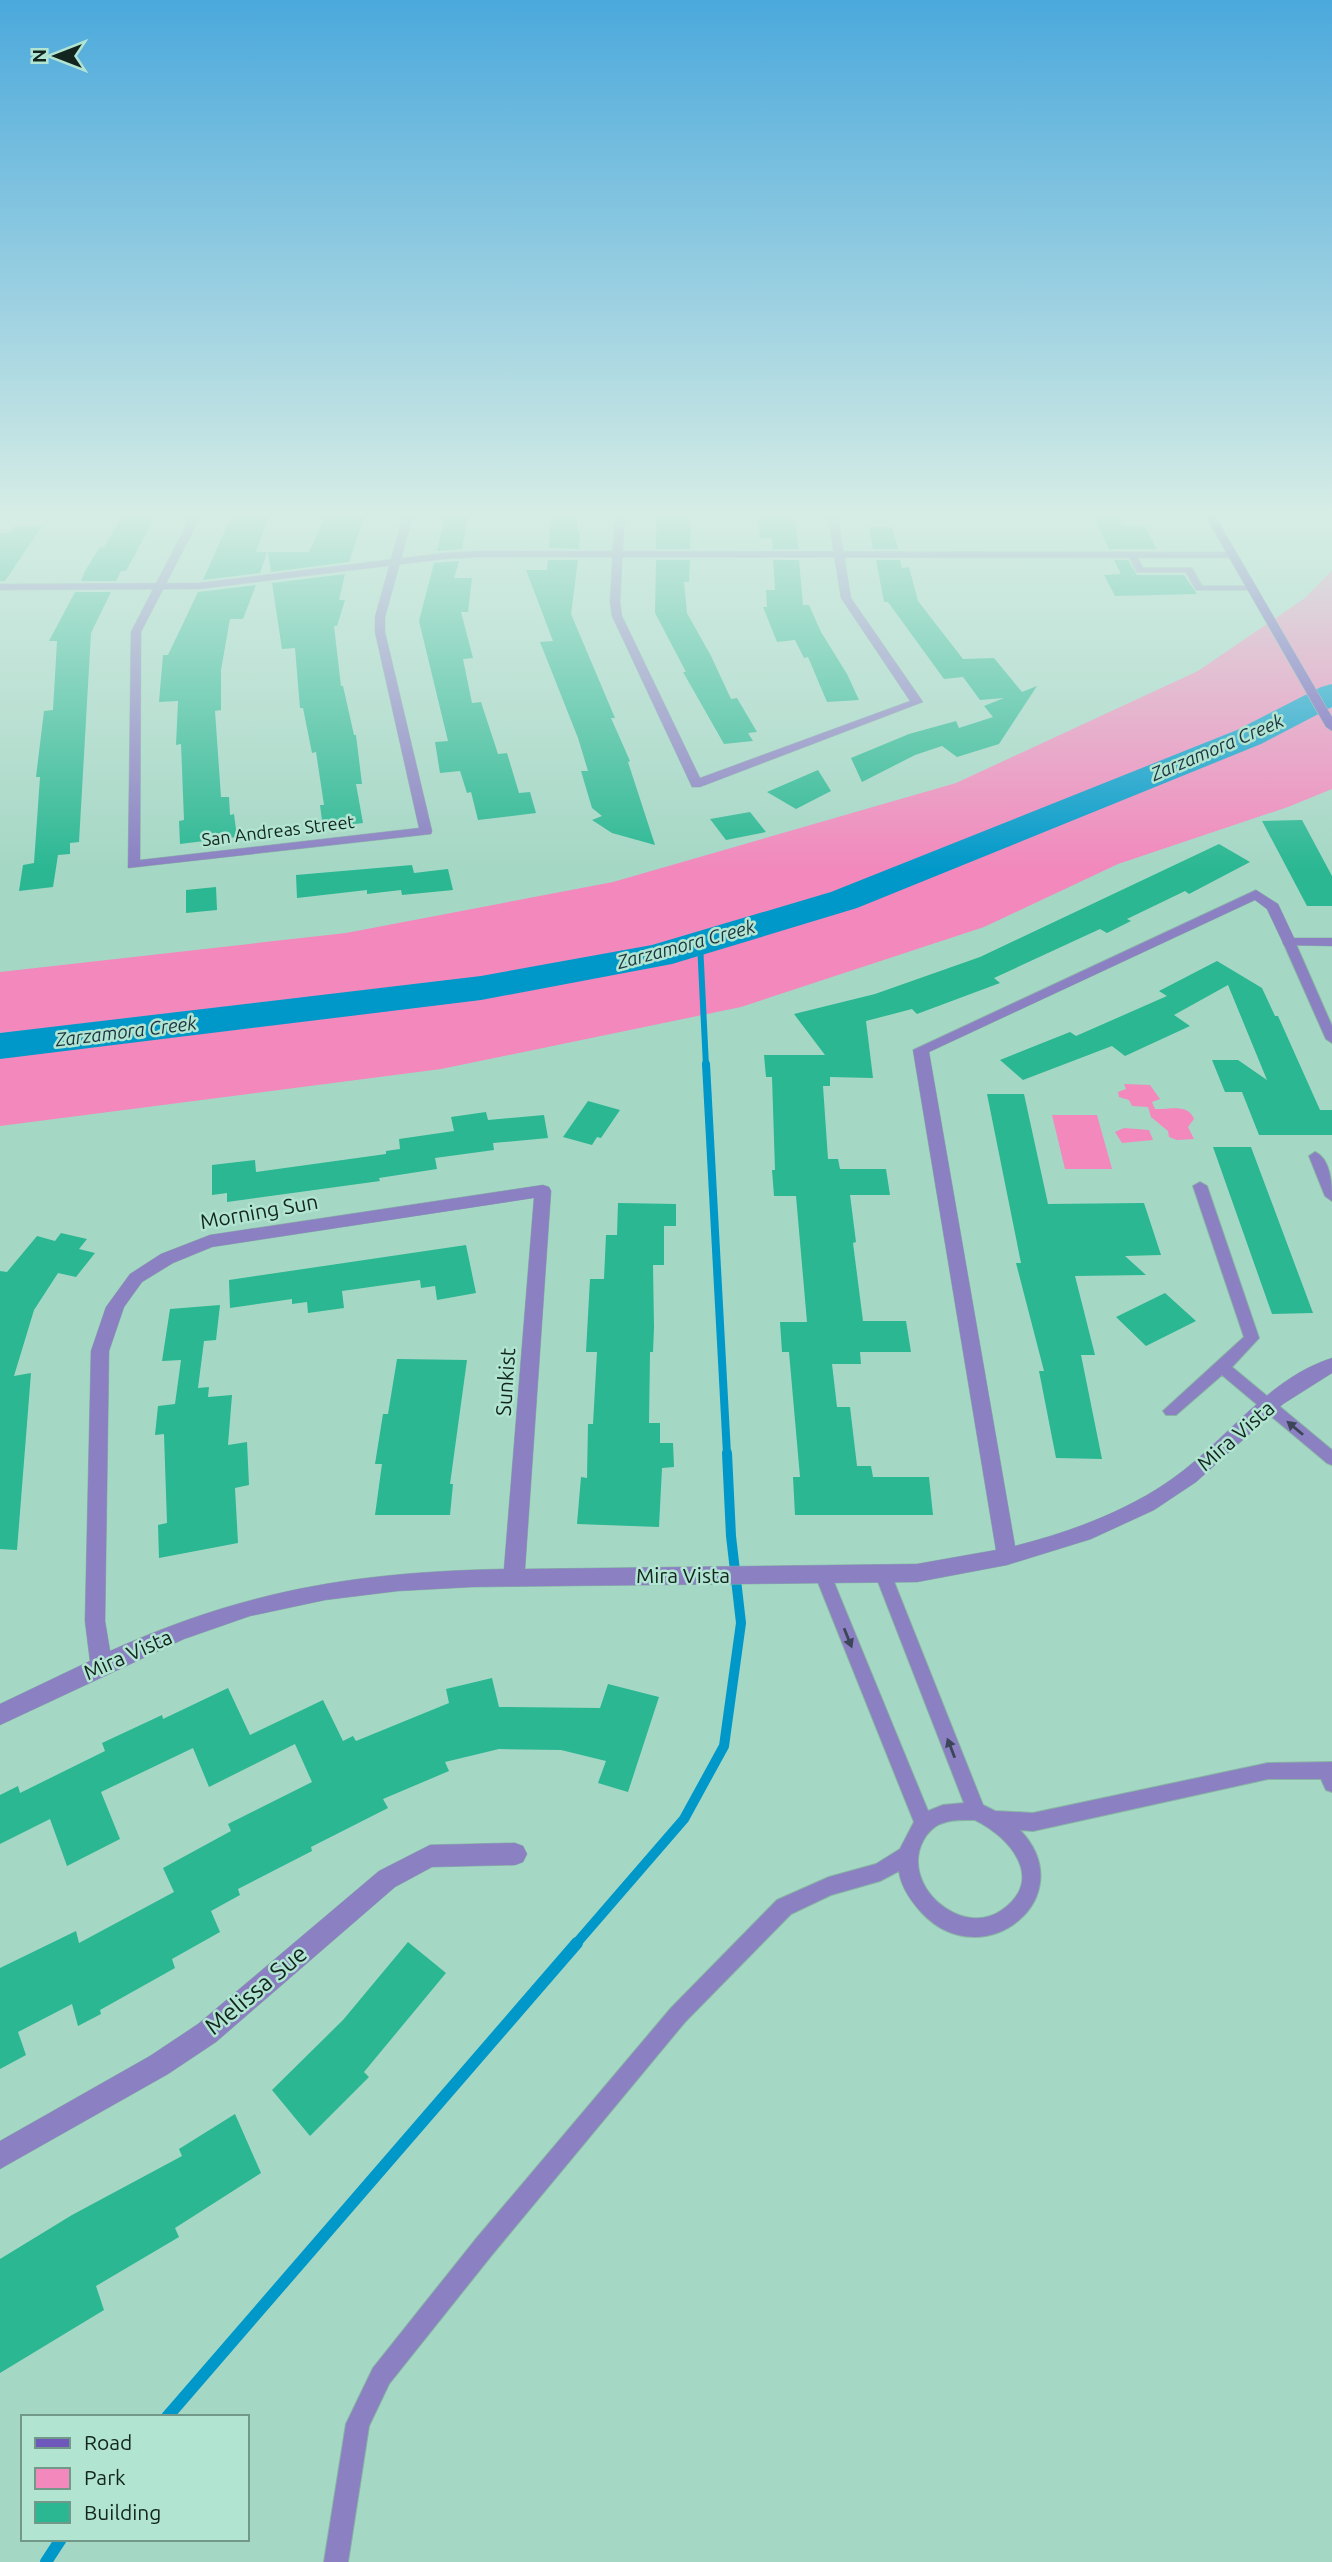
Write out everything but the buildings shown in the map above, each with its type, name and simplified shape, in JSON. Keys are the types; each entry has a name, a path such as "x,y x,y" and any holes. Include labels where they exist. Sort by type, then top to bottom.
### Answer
{"main road":[{"path":"1279,632 1332,727"}],"street":[{"name":"San Andreas Street","path":"136,632 133,865 426,831 380,632"},
{"path":"624,632 696,784 917,702 869,632"},
{"path":"1007,1557 921,1050 1256,894 1273,908 1289,942 1332,942"},
{"name":"Sunkist","path":"514,1577 543,1191"},
{"name":"Morning Sun","path":"101,1666 95,1621 100,1351 108,1319 121,1293 143,1271 172,1255 210,1241 543,1191"},
{"name":"Mira Vista","path":"0,1715 161,1637 286,1598 348,1587 404,1581 514,1577 883,1574 929,1571 1007,1557 1087,1534 1135,1511 1197,1470 1268,1405 1332,1365"},
{"name":"Melissa Sue","path":"0,2156 159,2065 207,2033 387,1879 430,1856 515,1854"}],"lane":[{"path":"1289,942 1332,1039"},
{"path":"1315,1156 1332,1196"},
{"path":"1171,1411 1252,1338 1200,1186"},
{"path":"1222,1367 1327,1455"},
{"path":"883,1574 976,1811"},
{"path":"823,1575 924,1824"},
{"path":"995,1819 1033,1822 1268,1772 1331,1775"},
{"path":"976,1811 995,1819 1011,1831 1023,1846 1030,1865 1031,1884 1024,1902 1012,1917 993,1926 972,1928 951,1923 932,1911 917,1895 910,1875 908,1855 914,1837 924,1824 939,1814 976,1811"},
{"path":"336,2562 358,2424 381,2376 483,2248 678,2015 784,1907 829,1886 880,1872 908,1855"}],"green space":[{"path":"1256,632 1332,632 1332,789 1288,807 1118,864 984,927 741,1007 441,1069 0,1126 0,972 346,933 613,882 956,783 1198,671"},
{"path":"1124,1084 1150,1085 1160,1099 1152,1102 1155,1109 1178,1108 1191,1114 1194,1119 1188,1127 1194,1139 1177,1140 1169,1137 1168,1131 1151,1117 1148,1107 1132,1106 1129,1100 1119,1097 1118,1092 1126,1089"},
{"path":"1052,1115 1097,1115 1112,1169 1065,1169"},
{"path":"1124,1128 1149,1130 1153,1140 1122,1143 1115,1132"}],"waterway":[{"name":"Zarzamora Creek","path":"0,1046 481,988 658,956 844,900 1249,737 1332,694"},
{"path":"700,943 706,1066"},
{"path":"706,1064 727,1454"},
{"path":"575,1945 684,1819 724,1746 741,1623 731,1536 727,1453"},
{"path":"169,2415 577,1943"},
{"path":"46,2562 60,2541"}]}
